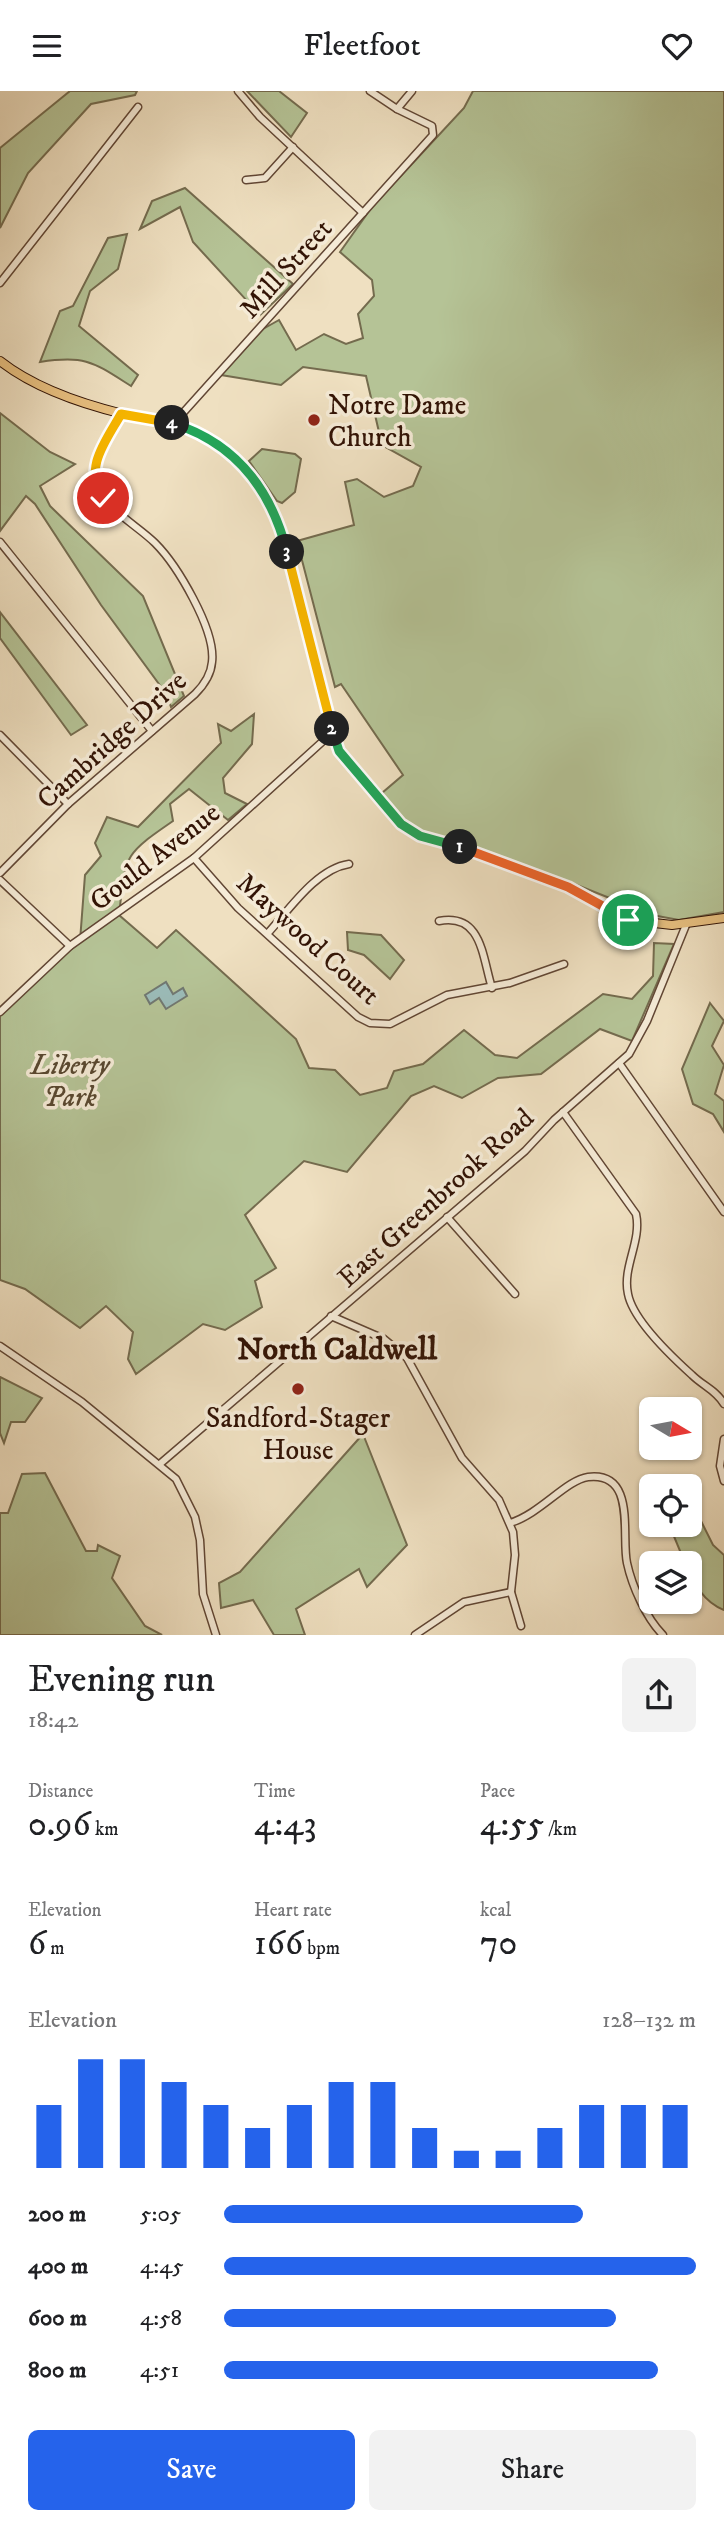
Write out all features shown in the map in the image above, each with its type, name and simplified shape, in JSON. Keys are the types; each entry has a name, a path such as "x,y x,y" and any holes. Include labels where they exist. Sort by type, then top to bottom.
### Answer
{"main road":[{"path":"0,362 65,394 121,414 173,424 203,436 228,450 260,484 272,504 281,530 339,751 393,816 410,831 568,887 628,920 656,926 686,925 724,918"}],"street":[{"path":"238,91 363,213"},
{"path":"370,91 397,109 412,91"},
{"path":"0,283 138,107"},
{"name":"Mill Street","path":"173,424 433,135 432,126 397,109"},
{"path":"246,180 265,178 293,147"},
{"name":"Cambridge Drive","path":"0,873 68,804 203,686 210,674 212,655 198,611 171,563 157,545 103,498 96,484 94,472 98,456 121,414"},
{"path":"0,542 152,731"},
{"name":"Gould Avenue","path":"0,1012 69,946 194,857 333,733"},
{"path":"0,735 68,804"},
{"name":"Maywood Court","path":"194,857 238,908 358,1017 370,1023 390,1024 447,995 492,988 564,964"},
{"path":"268,933 306,891 335,868 349,864"},
{"path":"0,880 69,946"},
{"path":"439,921 460,919 468,923 476,935 492,988"},
{"name":"East Greenbrook Road","path":"161,1463 524,1151 563,1112 619,1063 638,1040 686,925"},
{"path":"619,1063 724,1212"},
{"path":"563,1112 636,1214 637,1232 627,1281 634,1312 694,1377 713,1390 724,1404"},
{"path":"447,1217 515,1294"},
{"path":"331,1316 384,1339 407,1358 462,1458 499,1500 510,1523 514,1555 511,1592 521,1626"},
{"path":"0,1346 60,1385 161,1463 182,1487 195,1517 203,1594 216,1635"},
{"path":"724,1439 720,1466 724,1481"},
{"path":"510,1523 536,1513 578,1480 595,1477 614,1485 624,1503 627,1561 631,1576 659,1634"},
{"path":"415,1635 464,1602 511,1592"}],"green space":[{"path":"70,91 137,91 135,95 91,104 28,173 0,228 0,148"},
{"path":"247,91 279,91 307,113 291,137"},
{"path":"473,91 724,91 724,912 679,920 652,915 567,881 418,830 399,818 382,793 403,775 341,684 335,687 297,541 354,525 345,482 357,479 384,497 413,486 421,467 382,445 366,376 303,367 281,385 221,375 263,329 279,320 296,350 324,334 346,344 363,338 358,314 374,296 372,280 340,252 372,207 464,108"},
{"path":"185,188 293,284 260,315 193,242 180,207 140,229 152,201"},
{"path":"127,234 118,269 90,291 79,326 138,375 131,386 89,362 68,359 40,362 60,311 73,306 108,238"},
{"path":"0,413 50,452 75,464 40,486 50,506 143,596 184,696 171,707 167,695 101,605 35,504 26,496 0,531"},
{"path":"262,449 295,454 301,459 295,492 282,503 277,501 249,461"},
{"path":"0,612 87,725 71,735 0,638"},
{"name":"Liberty Park","path":"254,714 252,744 223,778 225,793 247,804 228,820 189,789 170,804 173,821 144,842 130,859 123,880 119,915 157,948 176,930 296,1039 309,1068 335,1070 360,1095 387,1088 394,1071 423,1064 464,1030 495,1055 517,1058 603,994 632,999 653,976 654,943 674,944 632,1041 600,1029 541,1074 498,1078 462,1098 434,1086 411,1096 347,1172 304,1161 245,1215 276,1268 255,1281 262,1307 225,1330 203,1324 136,1374 128,1359 133,1332 106,1306 80,1328 25,1289 0,1280 0,1014 80,941 85,875 101,856 95,843 107,817 138,827 221,743 218,724 231,731"},
{"path":"347,932 381,935 404,960 390,979 364,955 348,950"},
{"path":"710,1003 724,1021 712,1046 724,1065 715,1094 724,1101 724,1132 713,1114 693,1104 682,1069"},
{"path":"0,1377 42,1398 25,1422 11,1422 4,1443 0,1433"},
{"path":"363,1434 407,1545 367,1587 359,1569 296,1609 305,1635 274,1635 253,1600 221,1608 219,1583 240,1572"},
{"path":"45,1473 86,1551 97,1551 98,1545 120,1556 112,1578 145,1626 162,1635 0,1635 0,1513 8,1513 22,1474"},
{"path":"702,1523 713,1545 724,1555 724,1610 711,1603 702,1593 702,1551 680,1551 674,1537 702,1537"}],"water":[{"path":"166,982 173,994 183,988 187,996 166,1009 159,998 150,1004 145,995"}],"place":[{"name":"Notre Dame Church","path":"314,420"},
{"name":"Sandford-Stager House","path":"298,1389"}],"district":[{"name":"North Caldwell","path":"337,1348"}],"route":[{"path":"103,498 96,484 95,464 121,414 173,424 228,450 260,484 272,504 307,625 339,751 393,816 420,836 469,850 568,887 628,920"}]}
